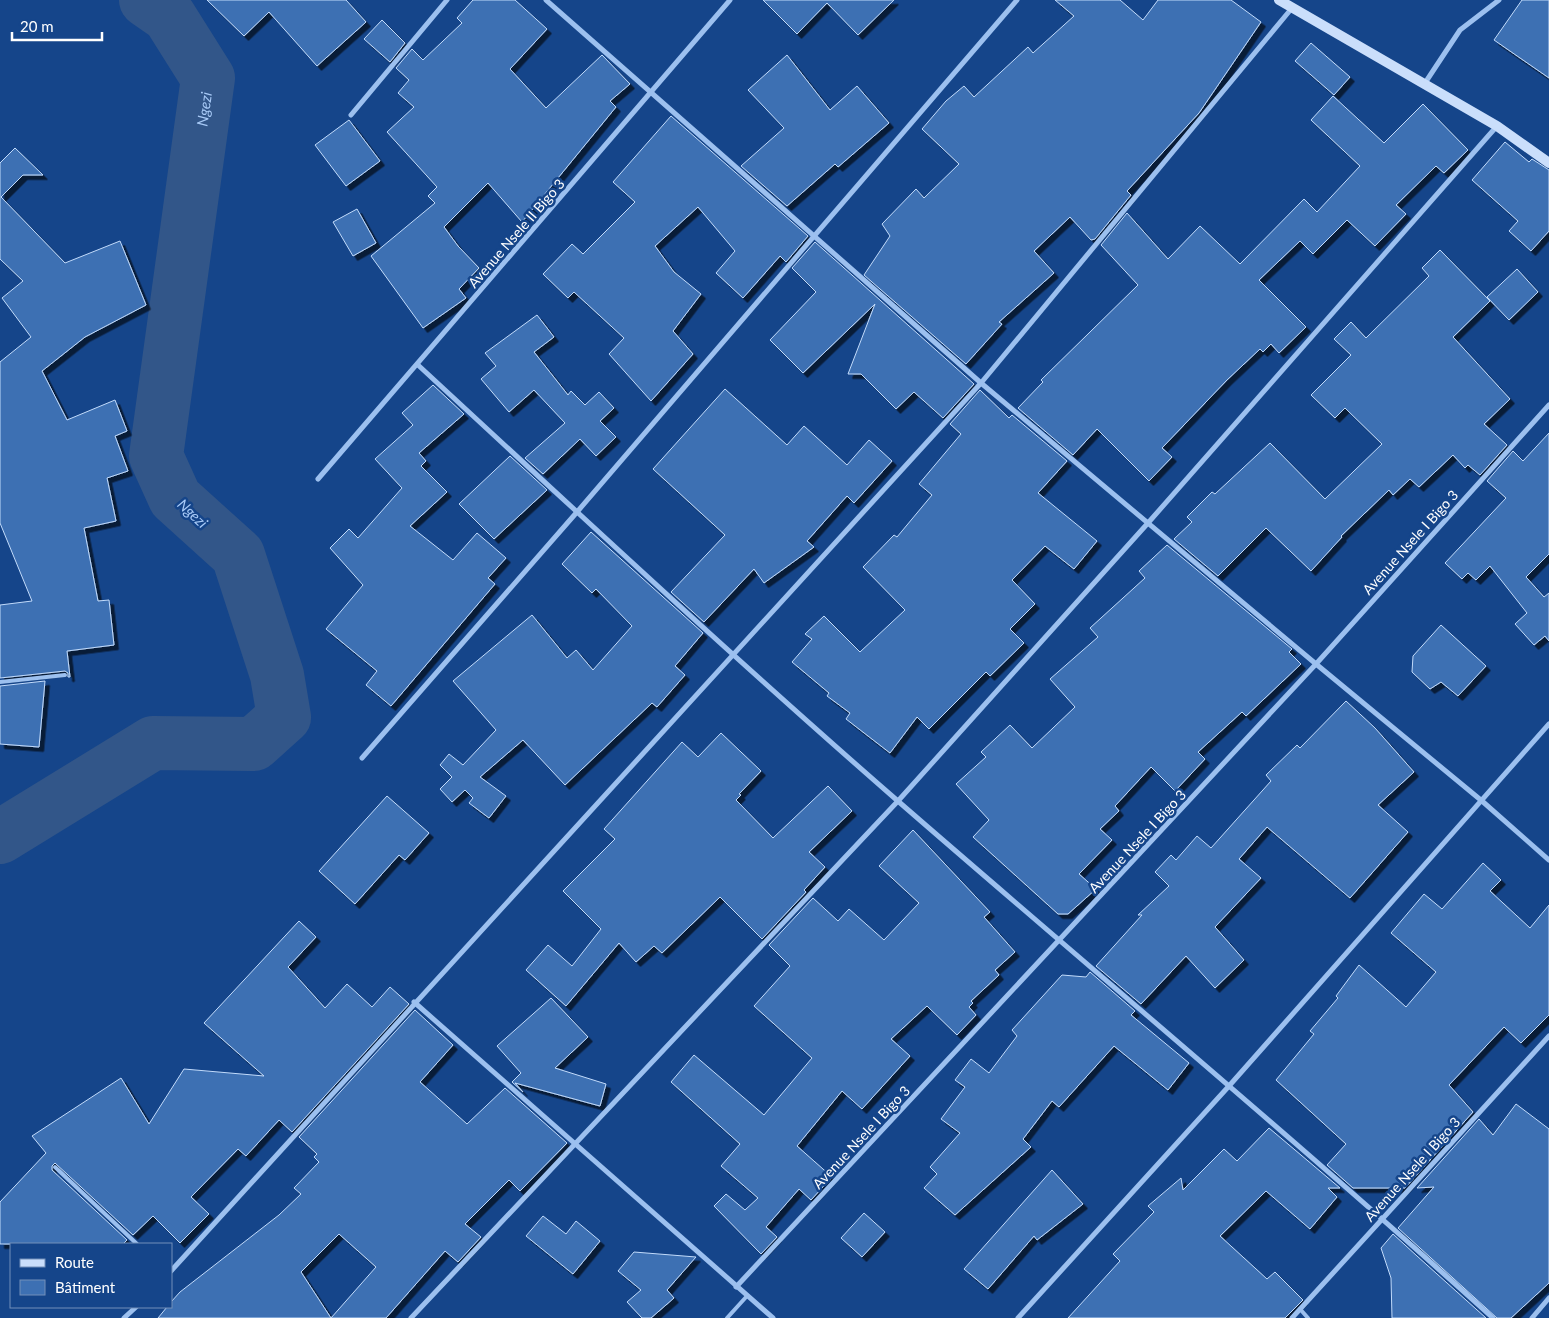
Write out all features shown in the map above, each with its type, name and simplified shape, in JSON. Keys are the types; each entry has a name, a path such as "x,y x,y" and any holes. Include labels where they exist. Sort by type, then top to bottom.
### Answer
{"street":[{"path":"351,115 447,0"},
{"path":"546,0 981,383 1482,801 1549,860"},
{"name":"Avenue Nsele II Bigo 3","path":"318,479 730,0"},
{"path":"362,758 577,512 1017,0"},
{"path":"1279,0 1497,126 1549,163"},
{"path":"1425,83 1460,30 1499,0"},
{"path":"172,1270 414,1002 735,655 981,383 1293,8"},
{"path":"411,1318 898,801 1148,523 1497,126"},
{"path":"418,365 577,512 898,801 1383,1218 1493,1318"},
{"name":"Avenue Nsele I Bigo 3","path":"736,1287 1316,664 1549,405"},
{"path":"1018,1318 1229,1086 1549,724"},
{"path":"414,1002 773,1318"},
{"name":"Avenue Nsele I Bigo 3","path":"1292,1318 1549,1036"},
{"path":"1532,1318 1549,1298"},
{"path":"124,1318 135,1308"}],"lane":[{"path":"0,682 65,675"},
{"path":"56,1167 137,1243"},
{"path":"727,1318 747,1296"},
{"path":"1300,1309 1308,1318"}],"building":[{"path":"207,0 346,0 366,22 317,66 269,12 244,36"},
{"path":"473,0 515,0 547,29 510,69 546,108 602,55 630,84 610,101 616,107 522,222 488,183 444,227 458,246 479,268 459,289 466,298 423,328 371,256 435,203 428,196 437,187 387,132 414,107 398,93 409,80 396,68 412,49 423,60 462,23 457,18"},
{"path":"763,0 894,0 858,35 827,3 797,34"},
{"path":"1055,0 1120,0 1143,20 1158,0 1231,0 1261,22 1199,113 1127,191 1131,195 1095,239 1091,240 1070,217 1034,251 1054,273 999,322 1002,324 966,364 864,275 890,236 882,224 916,189 924,198 959,164 922,129 946,101 964,86 974,97 1028,47 1033,53 1074,16"},
{"path":"1522,0 1549,0 1549,78 1494,40"},
{"path":"382,20 405,43 390,62 364,39"},
{"path":"1311,43 1350,77 1334,95 1295,61"},
{"path":"787,55 830,110 857,86 889,123 838,167 835,164 787,206 741,166 784,128 748,90"},
{"path":"1333,96 1384,143 1423,104 1468,150 1444,173 1436,166 1396,205 1406,214 1375,246 1347,220 1313,254 1300,241 1259,280 1306,327 1279,353 1271,344 1263,352 1260,349 1227,380 1162,448 1172,457 1149,481 1097,429 1073,455 1018,408 1043,382 1041,380 1138,285 1101,245 1127,213 1168,259 1200,226 1240,264 1304,199 1317,212 1360,166 1311,120"},
{"path":"671,116 808,236 786,262 780,256 743,298 716,273 735,251 698,207 655,246 674,272 701,294 673,331 693,354 651,401 609,354 624,338 574,292 568,298 543,274 572,244 583,254 635,202 613,182"},
{"path":"349,120 380,161 346,186 315,145"},
{"path":"1505,142 1529,162 1532,159 1549,170 1549,231 1531,251 1509,231 1518,221 1472,180"},
{"path":"15,148 43,175 23,175 1,197 65,263 120,241 146,305 85,337 42,371 67,420 115,400 127,431 115,436 128,471 107,478 116,521 84,528 98,601 109,600 114,645 67,651 70,677 68,677 68,673 65,671 0,678 0,605 32,601 0,523 0,362 31,337 2,298 23,281 0,259 0,163"},
{"path":"357,209 376,243 353,256 333,222"},
{"path":"815,242 974,384 943,418 914,392 896,409 861,374 848,374 875,304 803,373 770,340 816,292 792,268"},
{"path":"1440,250 1490,301 1453,337 1510,399 1484,424 1507,445 1480,475 1468,465 1465,468 1453,455 1419,487 1410,479 1393,495 1389,490 1341,536 1311,571 1266,528 1218,576 1174,539 1192,522 1187,517 1212,492 1215,494 1270,443 1325,499 1382,444 1345,408 1335,418 1311,395 1351,355 1334,339 1351,322 1366,338 1429,276 1422,268"},
{"path":"1517,269 1538,292 1509,320 1487,297"},
{"path":"537,315 554,337 534,352 568,395 571,391 585,405 599,392 614,408 600,421 616,437 596,456 580,439 543,474 525,458 565,423 534,390 509,412 481,379 496,366 485,353"},
{"path":"433,385 464,414 419,453 426,461 421,466 447,492 410,526 453,560 477,533 506,558 488,578 495,584 391,706 366,685 377,671 326,629 363,585 330,548 349,529 358,538 402,488 375,459 413,425 402,413"},
{"path":"725,389 787,445 804,426 847,465 869,440 892,461 854,503 847,496 807,541 814,547 764,583 754,569 704,622 671,592 725,535 653,469"},
{"path":"980,390 1009,418 1012,415 1067,461 1038,493 1097,541 1074,569 1045,546 1012,580 1035,604 1010,629 1024,643 990,676 986,672 929,729 917,717 890,753 846,719 850,713 827,696 829,693 792,662 812,639 805,634 824,616 860,652 905,610 863,567 894,535 897,537 932,495 919,484 961,434 950,424"},
{"path":"1549,433 1549,554 1526,577 1544,597 1549,593 1549,641 1545,636 1534,645 1515,624 1527,613 1490,566 1476,580 1468,573 1462,579 1445,563 1506,498 1487,481 1513,451 1523,461"},
{"path":"510,456 547,490 494,539 459,504"},
{"path":"591,532 703,633 675,666 685,675 657,707 652,703 565,785 523,740 480,777 506,796 489,818 469,803 473,798 465,790 452,802 440,789 452,777 440,765 449,754 463,765 496,730 453,681 532,615 567,658 576,650 593,670 632,626 596,589 592,593 562,564"},
{"path":"1167,545 1292,649 1289,652 1301,664 1246,716 1242,712 1198,752 1205,759 1175,791 1151,767 1115,806 1119,811 1100,829 1112,840 1079,874 1096,889 1068,914 1058,914 973,837 989,820 956,784 986,757 981,752 1010,725 1032,748 1075,707 1050,679 1098,637 1090,628 1145,578 1139,571"},
{"path":"1441,625 1486,666 1458,696 1441,682 1430,689 1412,672 1413,656"},
{"path":"45,681 39,747 0,744 0,686"},
{"path":"1346,701 1375,728 1414,772 1378,805 1408,832 1350,898 1267,827 1239,859 1261,878 1215,927 1244,960 1215,988 1186,956 1141,1004 1096,966 1142,915 1138,915 1169,886 1155,872 1171,855 1176,860 1197,836 1211,848 1271,781 1266,775 1297,745 1300,748"},
{"path":"721,733 761,771 739,794 741,795 736,800 773,838 828,786 852,811 809,852 825,867 804,890 806,892 762,939 720,897 662,953 654,946 636,962 619,943 566,1006 526,970 548,945 572,966 601,929 563,891 615,839 604,829 682,742 698,757"},
{"path":"387,796 429,833 405,860 399,855 355,904 319,871"},
{"path":"913,830 990,912 984,917 1015,952 995,970 999,975 971,1001 973,1003 969,1007 976,1015 957,1035 927,1006 891,1039 910,1056 862,1109 842,1091 797,1146 832,1177 811,1200 799,1189 766,1227 777,1237 761,1254 714,1206 726,1194 745,1210 758,1198 721,1166 740,1144 671,1082 694,1055 764,1115 812,1058 754,1006 790,966 769,945 813,898 838,921 849,909 884,940 919,903 879,866"},
{"path":"1483,863 1501,880 1490,891 1530,928 1549,905 1549,1015 1521,1043 1504,1027 1449,1085 1473,1112 1405,1188 1353,1188 1327,1165 1346,1144 1276,1080 1314,1034 1310,1031 1338,998 1336,996 1359,965 1406,1007 1436,972 1391,933 1424,894 1442,909"},
{"path":"299,921 316,937 288,967 325,1008 347,984 372,1007 390,987 409,1004 292,1132 279,1120 246,1156 238,1149 191,1197 209,1214 180,1243 153,1216 133,1235 55,1163 52,1166 52,1170 127,1240 124,1243 0,1244 0,1202 46,1153 32,1136 121,1078 149,1124 184,1069 264,1076 204,1023"},
{"path":"1090,972 1135,1011 1131,1015 1189,1063 1168,1090 1114,1046 1059,1107 1052,1101 1023,1139 1031,1147 955,1215 924,1188 937,1174 930,1167 960,1133 941,1119 965,1087 955,1080 971,1059 989,1073 1017,1036 1012,1030 1062,975 1086,977"},
{"path":"551,998 588,1037 555,1068 606,1084 600,1106 515,1083 523,1092 512,1082 521,1073 497,1046"},
{"path":"415,1010 453,1045 420,1082 467,1124 505,1088 567,1143 520,1191 509,1180 465,1224 481,1237 458,1262 445,1251 386,1318 331,1318 158,1318 166,1308 172,1308 172,1301 180,1292 279,1215 301,1194 294,1188 319,1162 314,1157 317,1154 299,1137","holes":["339,1234 376,1267 331,1318 301,1272"]},
{"path":"1516,1104 1549,1129 1549,1283 1511,1318 1497,1318 1398,1228 1434,1187 1417,1188 1479,1119 1493,1135"},
{"path":"1269,1128 1340,1188 1328,1188 1337,1197 1310,1229 1266,1191 1220,1236 1267,1279 1275,1272 1303,1300 1285,1318 1068,1318 1120,1261 1113,1254 1154,1212 1148,1206 1181,1178 1183,1190 1224,1149 1237,1161"},
{"path":"1052,1170 1083,1204 1037,1240 1034,1236 988,1289 964,1269"},
{"path":"864,1213 885,1232 862,1257 841,1238"},
{"path":"543,1216 566,1234 576,1221 600,1241 573,1274 526,1236"},
{"path":"1393,1234 1486,1318 1392,1318 1391,1278 1381,1248"},
{"path":"634,1252 696,1257 667,1290 674,1298 651,1318 642,1318 627,1302 641,1290 618,1271"}],"waterway":[{"name":"Ngezi","path":"0,837 153,743 254,744 284,717 277,675 238,555 175,498 156,456 208,78 169,16 146,0"}]}
